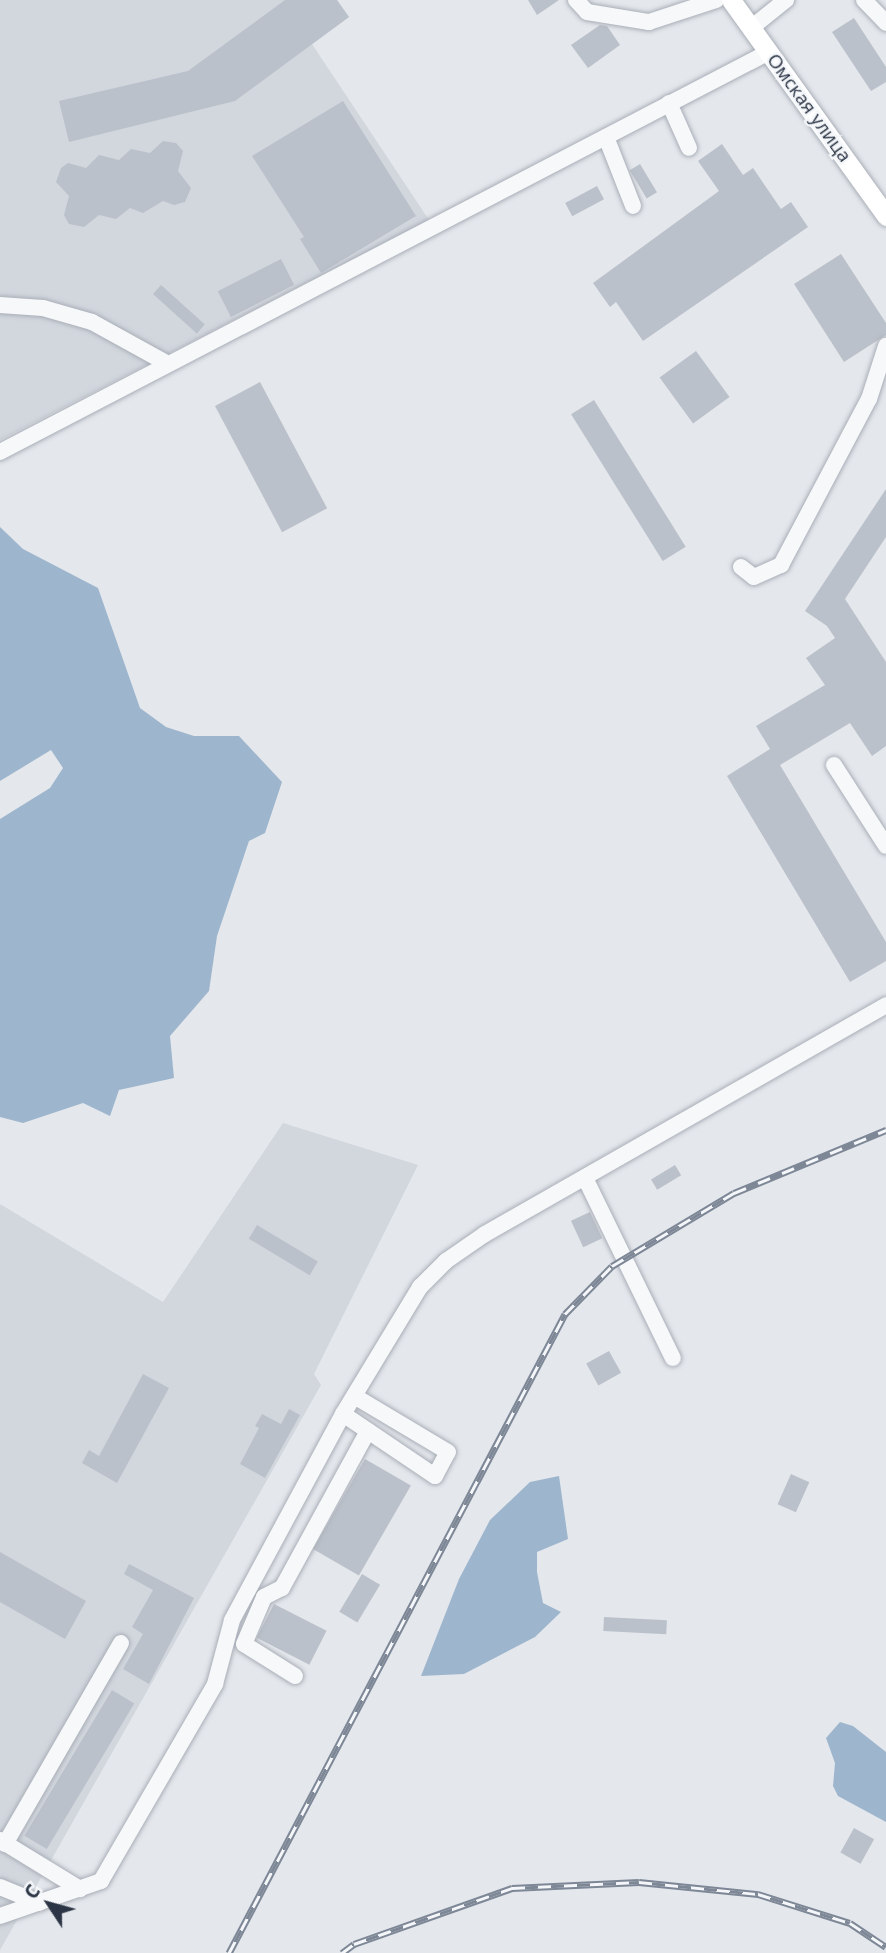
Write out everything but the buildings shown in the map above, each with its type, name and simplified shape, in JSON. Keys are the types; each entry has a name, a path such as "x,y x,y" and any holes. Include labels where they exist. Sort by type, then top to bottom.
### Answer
{"main road":[{"name":"Омская улица","path":"731,0 886,216"}],"lane":[{"path":"576,0 587,12 637,22 679,15 716,0"},
{"path":"751,27 786,0"},
{"path":"864,0 886,23"},
{"path":"0,452 769,52"},
{"path":"669,103 689,148"},
{"path":"606,136 634,206"},
{"path":"0,305 43,308 92,322 168,364"},
{"path":"741,567 754,577 781,565 869,399 886,346"},
{"path":"834,765 886,846"},
{"path":"0,1916 101,1881 215,1684 232,1620 343,1414 420,1286 446,1261 485,1234 586,1180 886,1005"},
{"path":"586,1180 673,1358"},
{"path":"343,1414 435,1476 448,1451 354,1396"},
{"path":"295,1676 244,1644 264,1597 282,1588 368,1432"},
{"path":"80,1889 3,1842 121,1643"},
{"path":"0,1886 39,1903"}],"shaded area":[{"path":"0,0 337,0 349,17 312,44 429,220 0,440"},
{"path":"283,1123 418,1165 314,1374 321,1385 0,1950 0,1204 163,1302"}],"water":[{"path":"0,527 23,549 98,588 140,708 166,727 194,736 239,736 282,782 265,833 249,841 217,936 209,991 170,1036 174,1078 119,1090 110,1116 83,1103 23,1123 0,1117 0,819 50,788 63,768 51,750 0,781"},
{"path":"559,1476 568,1539 537,1552 537,1572 543,1603 561,1612 535,1637 464,1674 421,1676 459,1579 490,1520 530,1482"},
{"path":"840,1722 853,1726 886,1752 886,1822 838,1796 833,1786 835,1763 826,1738"}],"railway":[{"path":"229,1953 565,1314 612,1266 734,1193 886,1130"},
{"path":"342,1953 354,1944 512,1888 639,1882 758,1894 850,1923 886,1947"}]}
